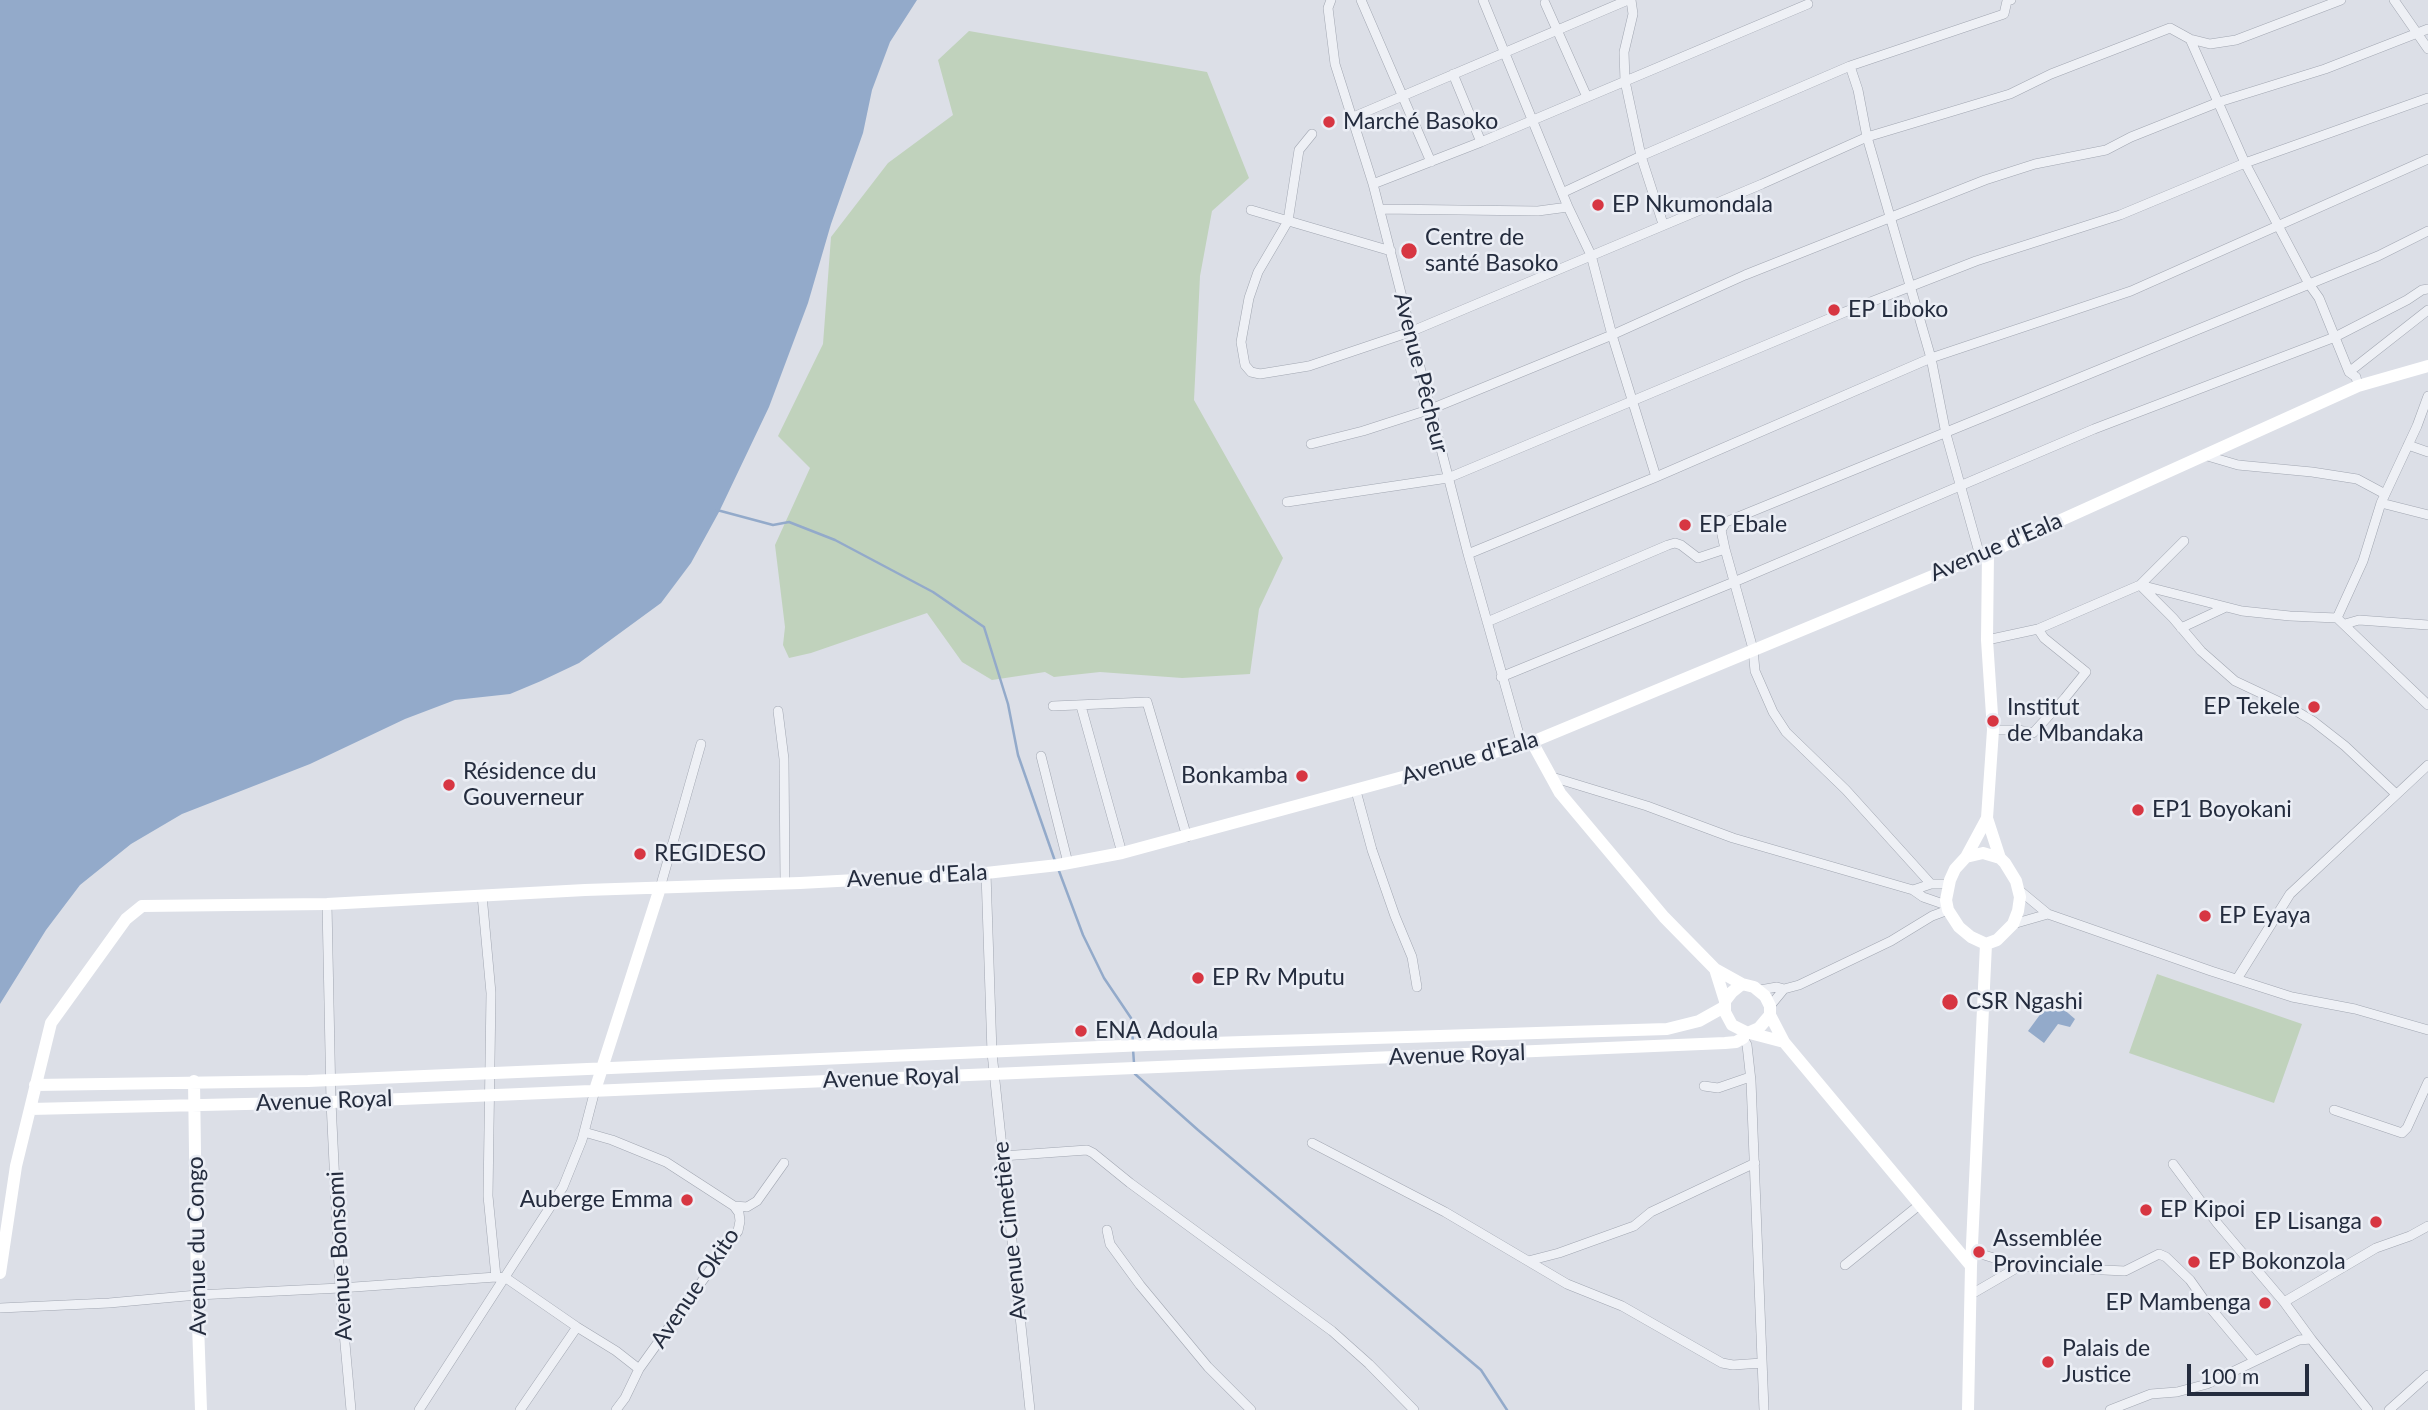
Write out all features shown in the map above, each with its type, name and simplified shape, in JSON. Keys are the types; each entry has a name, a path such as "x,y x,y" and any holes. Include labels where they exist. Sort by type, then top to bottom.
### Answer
{"street":[{"name":"Avenue Pêcheur","path":"1331,0 1328,8 1332,51 1380,209 1501,677 1527,744"},
{"path":"1361,0 1431,162"},
{"path":"1483,0 1568,207 1591,255 1612,335 1656,477"},
{"path":"1351,118 1629,0 1633,14 1624,52 1625,81 1640,156 1663,224"},
{"path":"1564,192 1640,156 1850,66 2004,14 2007,1 2011,0"},
{"path":"1312,134 1299,150 1288,221 1258,272 1249,298 1241,342 1245,366 1251,372 1260,374 1309,366 1410,332 1867,137 2010,94 2051,74 2169,28 2190,39 2210,44 2236,40 2341,0"},
{"path":"2394,0 2428,49"},
{"path":"1545,3 1587,97"},
{"path":"1373,184 1480,142 1808,4"},
{"path":"1311,444 1430,409 1612,335 1745,275 1892,216 2035,164 2106,150 2131,137 2219,102 2325,69 2428,29"},
{"path":"2190,39 2245,163 2319,298 2349,372 2356,377 2358,386"},
{"path":"1850,66 1858,90 1867,137 1931,358 1946,434 1984,554 1993,730 1987,818 2000,858 2014,876 2020,904 2013,923 1997,940 1986,944 1964,932 1947,908 1948,884 1987,818"},
{"path":"1453,74 1480,142"},
{"path":"1287,502 1448,478 1844,312 1976,261 2120,215 2245,163 2428,98"},
{"path":"1468,554 1656,477 1931,358 2131,291 2428,159"},
{"path":"1380,209 1525,211 1568,207"},
{"path":"1251,209 1391,251"},
{"path":"1931,884 1846,790 1786,732 1773,712 1755,671 1753,649 1725,549 1721,530 1727,522 2378,256 2428,231"},
{"path":"1501,677 1734,582 2094,429 2335,337 2428,289"},
{"path":"2349,372 2428,310"},
{"name":"Avenue d'Eala","path":"35,1085 51,1023 126,919 135,910 151,905 327,904 986,873 1065,864 1122,853 1527,744 1984,554 2358,386 2428,366"},
{"path":"2341,621 2364,561 2383,499 2428,396"},
{"path":"2408,445 2428,452"},
{"path":"2202,455 2238,466 2357,479 2383,499 2428,514"},
{"path":"1987,640 2038,629 2140,585 2184,541"},
{"path":"1487,622 1668,545 1681,545 1698,558 1725,549"},
{"path":"2140,585 2224,608 2341,621 2428,625"},
{"path":"2140,585 2201,651 2235,681 2287,705 2313,721 2345,746 2396,794"},
{"path":"2181,628 2224,608"},
{"path":"2341,621 2428,705"},
{"path":"1993,730 2033,733 2086,672 2044,638 2038,629"},
{"path":"1053,706 1147,702 1187,837"},
{"path":"1081,706 1122,853"},
{"path":"778,711 784,759 785,883"},
{"path":"419,1410 501,1277 563,1187 574,1165 602,1067 660,888 701,744"},
{"path":"1527,744 1552,777 1560,793 1664,918 1714,969 1742,984 1760,990 1799,985 1891,941 1947,908"},
{"path":"1041,756 1065,864"},
{"path":"2237,979 2290,894 2428,765"},
{"path":"1552,777 1647,806 1733,838 1913,890 1947,908"},
{"path":"1356,791 1372,850 1412,957 1417,986"},
{"path":"1966,857 1983,853 2000,858"},
{"name":"Avenue Cimetière","path":"986,873 992,1053 1030,1410"},
{"path":"1913,890 1931,884 1948,884"},
{"path":"2019,890 2048,914 2237,979 2292,997 2355,1009 2428,1030"},
{"path":"482,895 491,993 488,1196 501,1277"},
{"name":"Avenue Bonsomi","path":"327,904 331,1101 340,1288 351,1410"},
{"path":"2013,923 2048,914"},
{"path":"1968,1410 1971,1251 1986,944"},
{"path":"1714,969 1732,1024 1746,1034 1784,1042"},
{"path":"1724,1004 1742,984"},
{"path":"1746,1034 1759,1028 1784,989"},
{"path":"1760,990 1784,1042 1918,1206 1971,1266"},
{"name":"Avenue Royal","path":"35,1085 331,1080 1142,1046 1667,1030 1699,1021 1724,1004"},
{"path":"1746,1034 1755,1163 1764,1410"},
{"name":"Avenue Royal","path":"30,1109 491,1095 1725,1043 1736,1042 1746,1034"},
{"path":"1704,1086 1718,1088 1750,1077"},
{"name":"Avenue du Congo","path":"194,1082 201,1410"},
{"path":"2334,1110 2402,1133 2407,1128 2428,1082"},
{"path":"0,1273 16,1166 35,1085"},
{"name":"Avenue Okito","path":"584,1132 612,1140 666,1162 734,1206 739,1213 738,1231 639,1369 631,1388 616,1410"},
{"path":"1312,1143 1445,1212 1584,1292 1622,1306 1722,1363 1762,1363"},
{"path":"1002,1156 1087,1150 1093,1153 1130,1184 1332,1331 1414,1410"},
{"path":"738,1231 784,1163"},
{"path":"1528,1261 1559,1253 1634,1226 1651,1212 1755,1163"},
{"path":"2173,1164 2209,1213 2284,1301 2367,1407 2353,1410"},
{"path":"734,1206 747,1207 757,1201"},
{"path":"1845,1265 1918,1206"},
{"path":"2284,1301 2376,1248 2410,1236 2428,1226"},
{"path":"1107,1230 1110,1244 1140,1284 1208,1367 1251,1410"},
{"path":"1971,1251 2020,1266 2125,1270 2159,1254 2166,1257 2190,1280 2254,1360"},
{"path":"1970,1295 2020,1266"},
{"path":"0,1308 501,1277 616,1351 639,1369"},
{"path":"520,1410 577,1327"},
{"path":"2110,1410 2151,1394 2177,1392 2207,1384 2309,1335"},
{"path":"2389,1410 2428,1374"}],"green space":[{"path":"969,31 1207,72 1249,178 1212,211 1200,276 1194,400 1283,558 1259,609 1250,674 1182,678 1100,672 1054,677 1045,672 992,680 962,662 927,613 789,658 783,645 785,627 775,545 810,468 778,436 823,344 831,237 888,163 953,115 938,60"},
{"path":"2157,974 2302,1024 2274,1103 2129,1053"}],"water":[{"path":"0,0 917,0 890,42 872,90 863,133 831,224 808,303 769,407 719,512 691,563 661,603 579,663 541,681 510,694 455,700 405,719 310,764 182,814 131,844 80,885 46,930 0,1004"},
{"path":"2050,1001 2054,1001 2075,1019 2070,1027 2058,1024 2044,1043 2028,1031"}],"waterway":[{"path":"717,510 773,525 789,522 835,540 933,592 984,627 1008,704 1018,755 1055,861"},
{"path":"1059,871 1083,935 1104,978 1131,1018 1133,1042"},
{"path":"1133,1049 1134,1063"},
{"path":"1135,1074 1481,1370 1507,1410"}],"place":[{"name":"Marché Basoko","path":"1329,122"},
{"name":"EP Nkumondala","path":"1598,205"},
{"name":"Centre de santé Basoko","path":"1409,251"},
{"name":"EP Liboko","path":"1834,310"},
{"name":"EP Ebale","path":"1685,525"},
{"name":"EP Tekele","path":"2314,707"},
{"name":"Institut de Mbandaka","path":"1993,721"},
{"name":"Bonkamba","path":"1302,776"},
{"name":"Résidence du Gouverneur","path":"449,785"},
{"name":"EP1 Boyokani","path":"2138,810"},
{"name":"REGIDESO","path":"640,854"},
{"name":"EP Eyaya","path":"2205,916"},
{"name":"EP Rv Mputu","path":"1198,978"},
{"name":"CSR Ngashi","path":"1950,1002"},
{"name":"ENA Adoula","path":"1081,1031"},
{"name":"Auberge Emma","path":"687,1200"},
{"name":"EP Kipoi","path":"2146,1210"},
{"name":"EP Lisanga","path":"2376,1222"},
{"name":"Assemblée Provinciale","path":"1979,1252"},
{"name":"EP Bokonzola","path":"2194,1262"},
{"name":"EP Mambenga","path":"2265,1303"},
{"name":"Palais de Justice","path":"2048,1362"}]}
